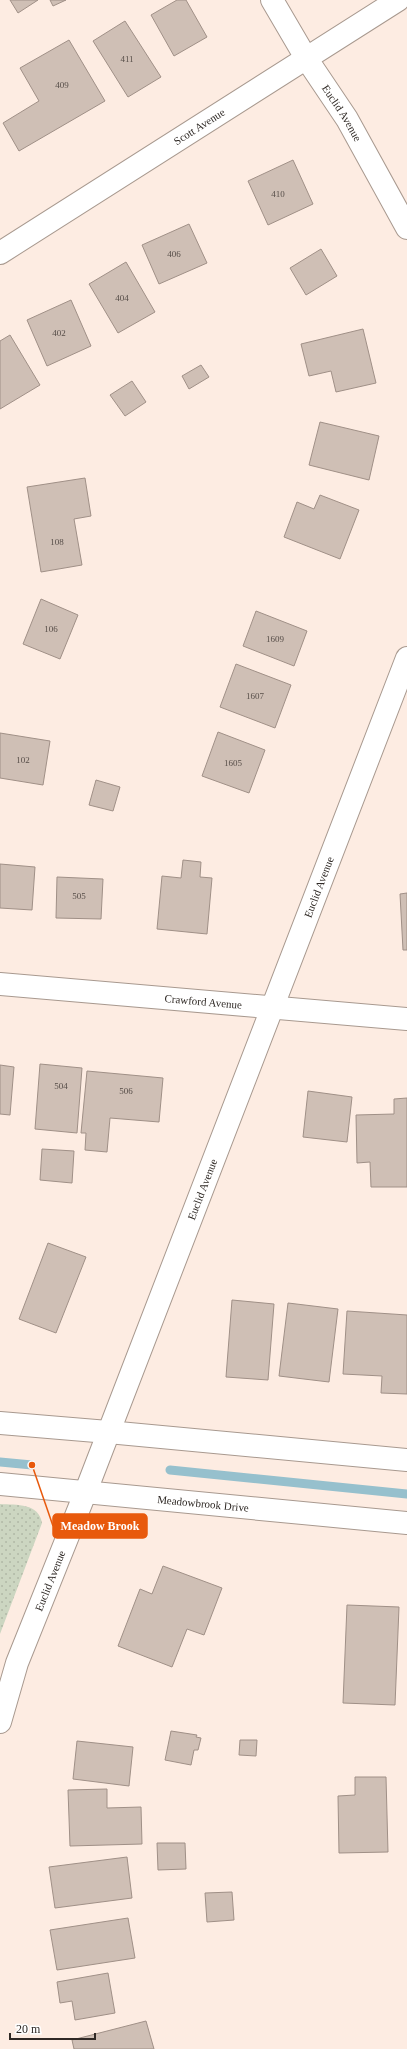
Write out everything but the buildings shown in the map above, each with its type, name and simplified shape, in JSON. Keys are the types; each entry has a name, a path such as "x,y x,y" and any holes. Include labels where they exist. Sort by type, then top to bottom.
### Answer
{"street":[{"name":"Euclid Avenue","path":"272,0 306,58 347,120 407,228"},
{"name":"Scott Avenue","path":"0,253 398,0"},
{"name":"Euclid Avenue","path":"0,1722 17,1663 86,1491 407,658"},
{"name":"Crawford Avenue","path":"0,984 407,1019"},
{"path":"0,1423 407,1460"},
{"name":"Meadowbrook Drive","path":"0,1484 86,1491 407,1523"}],"green space":[{"path":"0,1504 20,1505 32,1508 40,1516 42,1523 0,1634"}],"waterway":[{"path":"0,1462 32,1465"},
{"path":"170,1470 407,1494"}],"place":[{"name":"Meadow Brook","path":"32,1465"}]}
